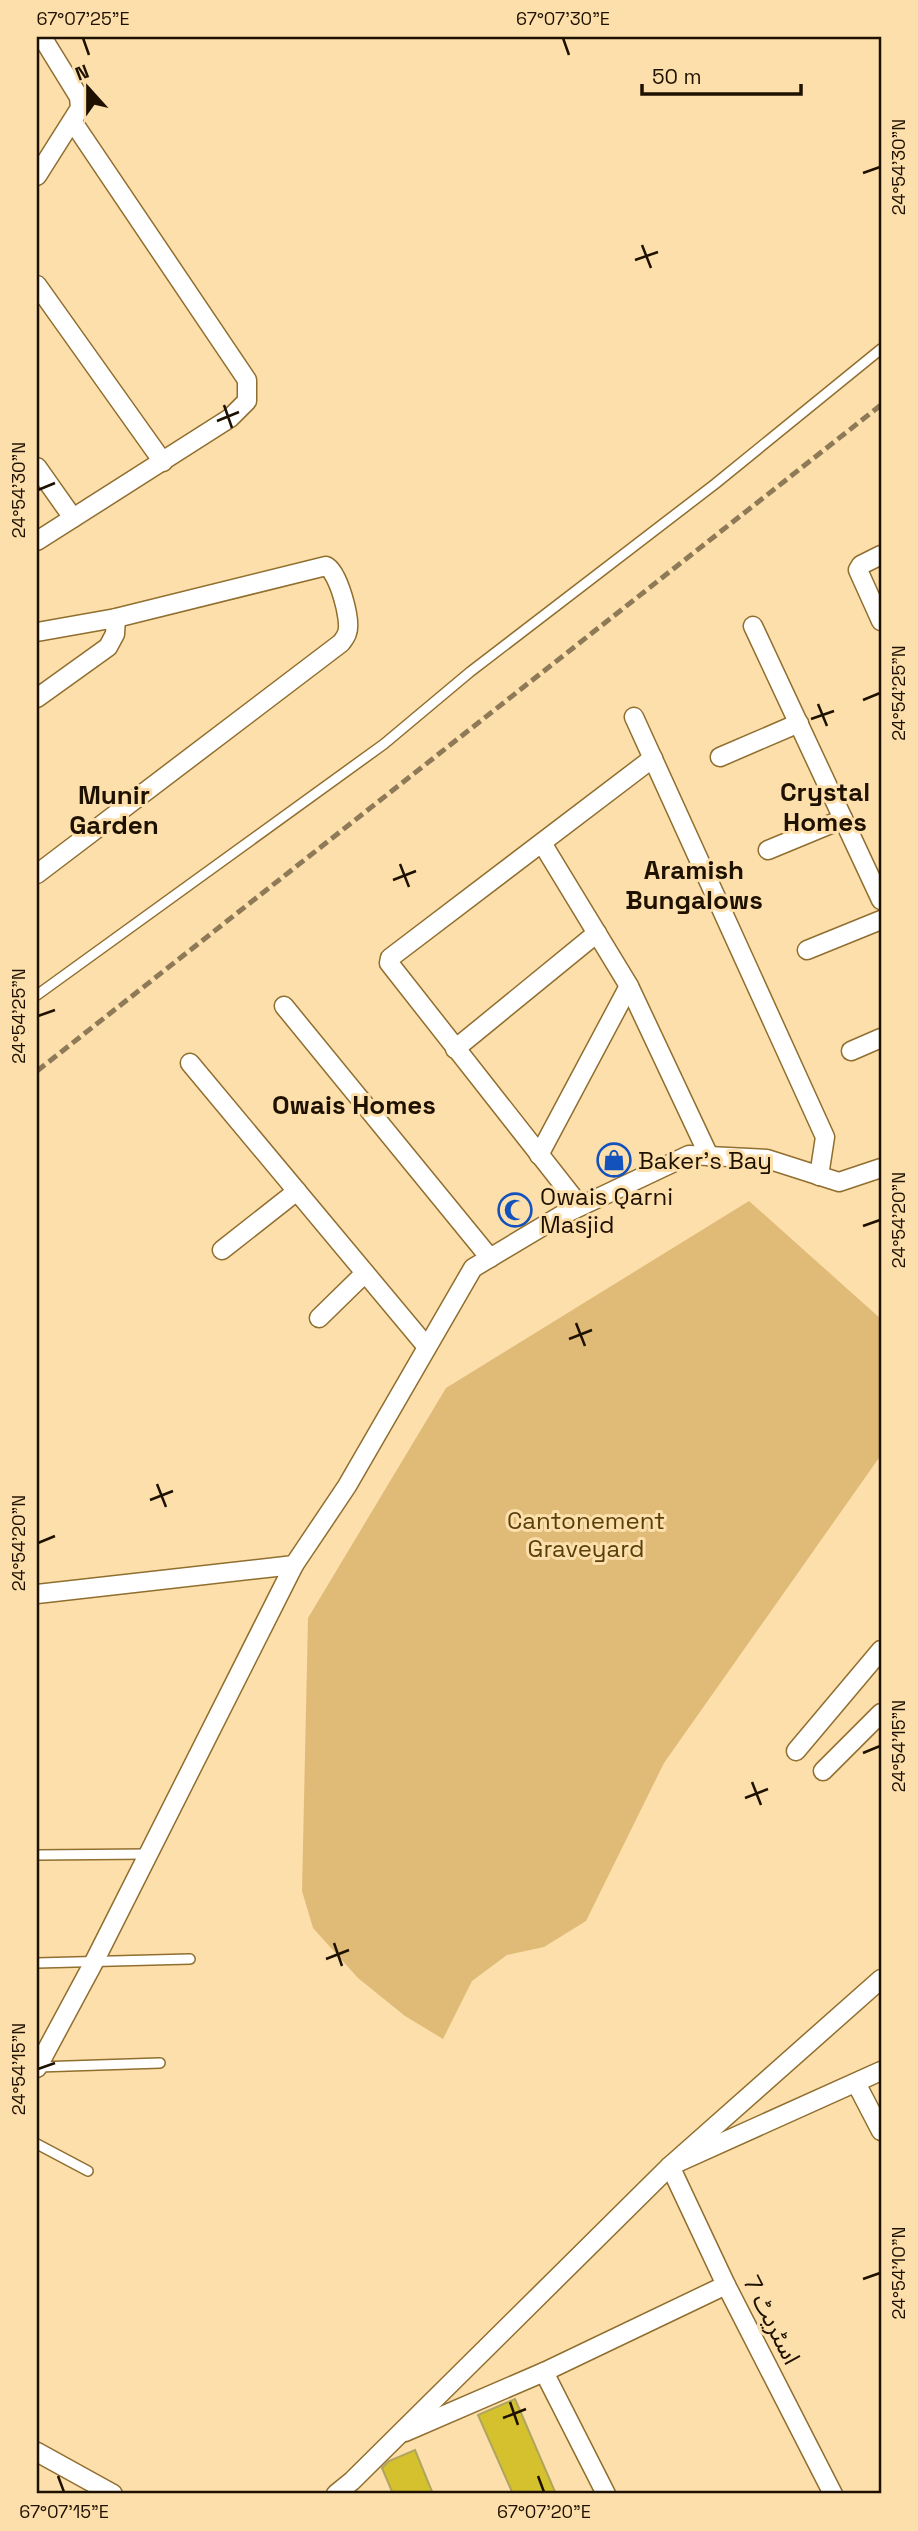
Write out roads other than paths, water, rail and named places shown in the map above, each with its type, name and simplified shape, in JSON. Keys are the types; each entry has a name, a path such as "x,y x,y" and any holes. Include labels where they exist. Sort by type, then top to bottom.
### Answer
{"street":[{"path":"37,176 80,108 79,97 42,37"},
{"path":"37,541 229,418 247,401 247,380 73,122"},
{"path":"37,285 163,462"},
{"path":"37,467 73,518"},
{"path":"881,555 861,565 858,570 881,621"},
{"path":"37,632 116,618 326,566 331,568 336,577 348,623 347,633 341,643 37,874"},
{"path":"37,698 108,647 115,634 116,618"},
{"path":"753,626 881,900"},
{"path":"634,717 825,1137 819,1176"},
{"path":"720,757 799,723"},
{"path":"580,1206 390,969 390,958 653,758"},
{"path":"768,850 843,818"},
{"path":"542,843 629,986 709,1156"},
{"path":"807,950 881,920"},
{"path":"455,1049 597,933"},
{"path":"539,1155 629,986"},
{"path":"284,1006 490,1258"},
{"path":"850,1051 881,1038"},
{"path":"190,1063 427,1347"},
{"path":"37,2068 94,1962 294,1565 347,1486 473,1268 580,1206 689,1155 767,1159 839,1182 881,1168"},
{"path":"222,1250 297,1191"},
{"path":"319,1318 365,1273"},
{"path":"37,1594 294,1565"},
{"path":"796,1751 881,1650"},
{"path":"823,1771 881,1713"},
{"path":"336,2494 356,2488 396,2437 670,2166 881,1979"},
{"path":"670,2166 881,2071"},
{"path":"856,2083 881,2131"},
{"name":"اسٹریٹ 7","path":"670,2166 726,2285 834,2494"},
{"path":"396,2437 544,2372 726,2285"},
{"path":"544,2372 606,2494"},
{"path":"37,2452 113,2494"}],"lane":[{"path":"37,995 384,744 470,672 715,484 881,349"},
{"path":"37,1855 148,1854"},
{"path":"37,1962 190,1959"},
{"path":"37,2068 160,2063"},
{"path":"37,2144 88,2171"}],"railway":[{"path":"37,1071 881,405"}],"place":[{"name":"Baker's Bay","path":"614,1160"},
{"name":"Owais Qarni Masjid","path":"515,1210"}],"district":[{"name":"Crystal Homes","path":"825,807"},
{"name":"Munir Garden","path":"114,810"},
{"name":"Aramish Bungalows","path":"694,885"},
{"name":"Owais Homes","path":"354,1105"}],"park label":[{"name":"Cantonement Graveyard","path":"586,1534"}]}
